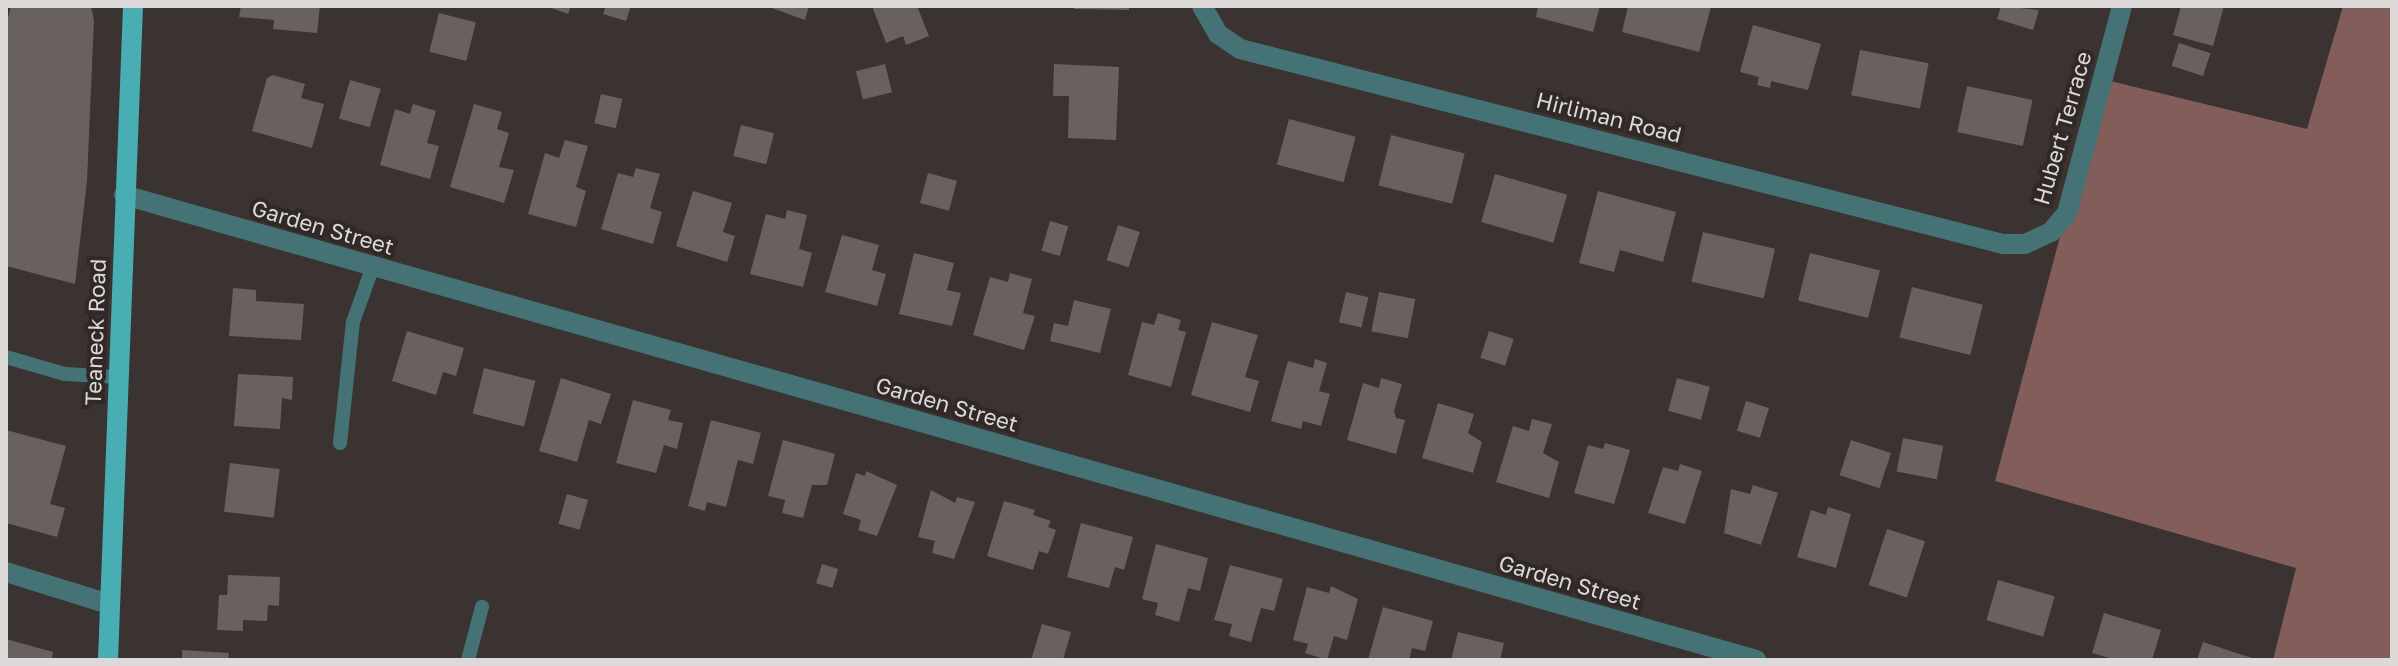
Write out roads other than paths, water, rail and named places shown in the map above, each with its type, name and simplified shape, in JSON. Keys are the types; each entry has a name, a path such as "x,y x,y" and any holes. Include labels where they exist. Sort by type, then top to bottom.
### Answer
{"main road":[{"name":"Teaneck Road","path":"108,660 133,6"}],"street":[{"name":"Hirliman Road","path":"1202,6 1218,34 1240,49 2003,244 2025,244"},
{"name":"Hubert Terrace","path":"2025,244 2051,232 2067,213 2122,6"},
{"name":"Garden Street","path":"124,195 1756,660"},
{"path":"6,572 109,604"}],"lane":[{"path":"340,443 353,322 373,266"},
{"path":"6,357 65,374 117,377"},
{"path":"468,660 482,607"}]}
